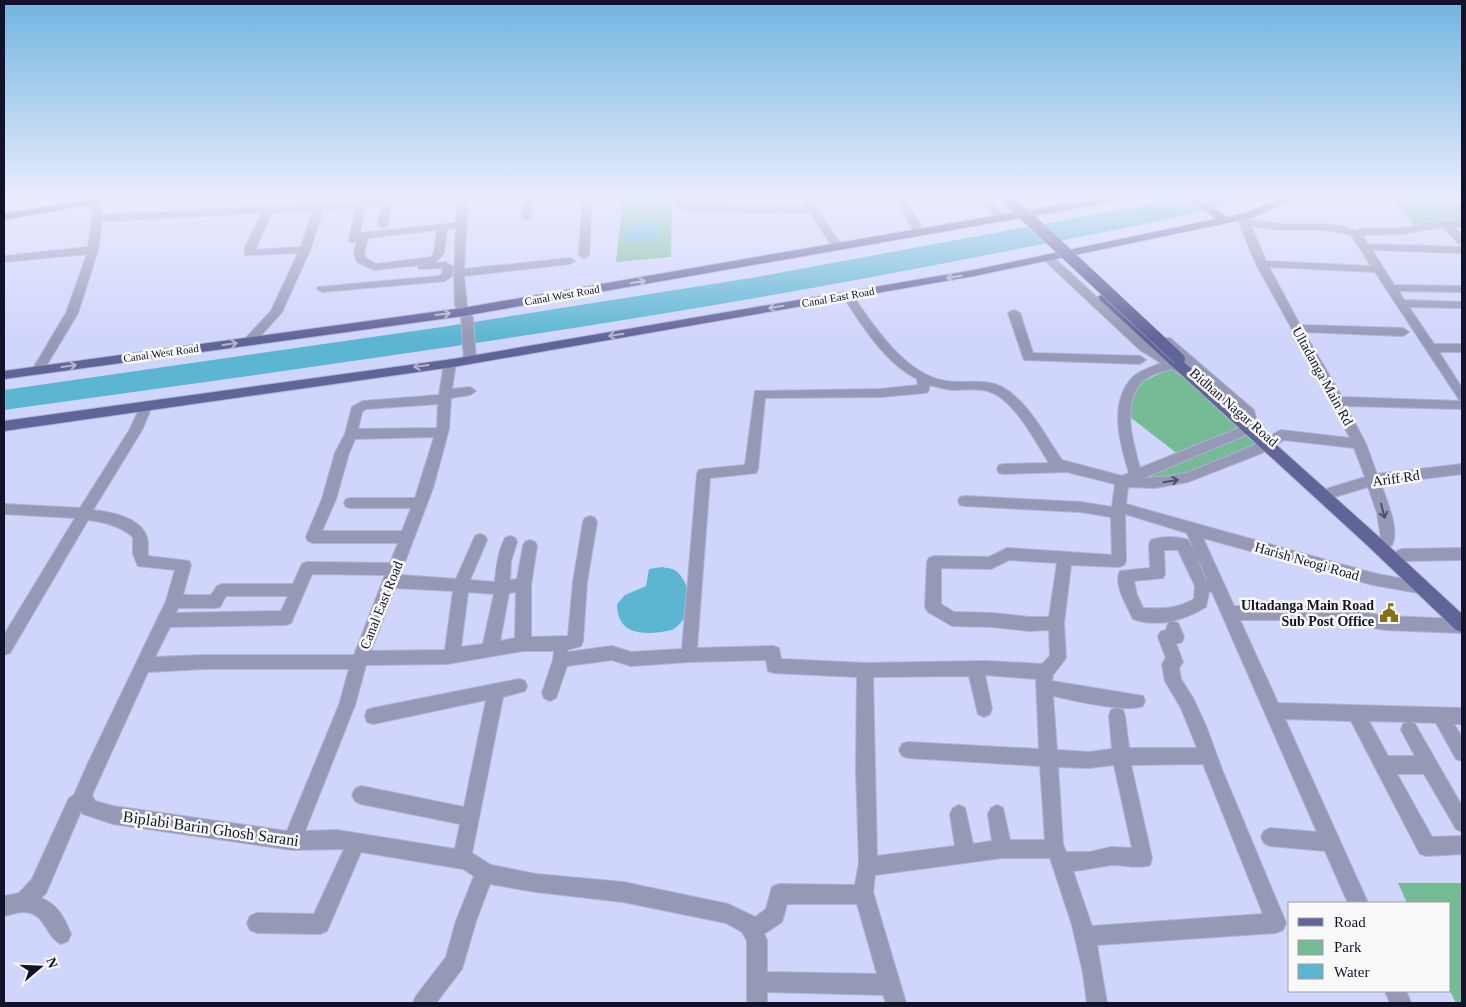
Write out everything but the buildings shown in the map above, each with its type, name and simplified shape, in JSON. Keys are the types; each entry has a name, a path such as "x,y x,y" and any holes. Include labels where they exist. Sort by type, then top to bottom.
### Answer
{"main road":[{"name":"Canal West Road","path":"4,375 249,341 465,315 850,245"},
{"name":"Bidhan Nagar Road","path":"1047,245 1176,364 1251,426 1462,626"},
{"name":"Bidhan Nagar Road","path":"1056,245 1176,364"},
{"name":"Canal East Road","path":"4,426 450,363 470,356 974,273 1102,245"},
{"name":"Bidhan Nagar Road","path":"1270,444 1402,555 1462,612"}],"street":[{"path":"38,370 72,313 94,245"},
{"path":"251,245 248,253 305,250"},
{"path":"249,341 276,312 307,245"},
{"path":"361,245 359,253 361,260 374,267 434,260 443,245"},
{"path":"454,245 454,272 461,306 465,315 470,356"},
{"path":"584,256 585,245"},
{"name":"Ultadanga Main Rd","path":"1253,245 1269,282 1338,401 1360,444 1388,529 1387,542"},
{"path":"1365,247 1462,250"},
{"path":"1365,247 1462,397"},
{"path":"4,259 93,250"},
{"path":"1070,252 1166,341 1250,413 1251,426 1129,479"},
{"path":"1047,257 1144,347 1176,364"},
{"path":"322,289 454,272 570,261"},
{"path":"1261,264 1379,269"},
{"path":"420,268 446,266 454,272"},
{"path":"1391,288 1462,289"},
{"path":"847,295 893,354 923,378 945,385 983,385 998,390 1011,400 1028,420 1057,464 1147,484 1187,478 1270,444 1284,436 1360,444"},
{"path":"1401,303 1462,305"},
{"path":"1014,313 1028,357 1140,360"},
{"path":"1296,328 1403,332"},
{"path":"1127,331 1146,375"},
{"path":"1430,348 1462,348"},
{"name":"Canal East Road","path":"292,842 347,705 359,660 420,503 442,432 450,363"},
{"path":"1056,623 1029,624 993,620 952,619 933,607 934,562 991,563 1007,554 1119,561 1119,510 1129,479 1124,423 1127,396 1138,379 1176,364"},
{"path":"689,655 704,474 751,469 759,394 881,393 924,389 923,378"},
{"path":"408,538 313,537 328,499 337,466 351,434 356,410 363,405 445,396 470,391"},
{"path":"1338,401 1462,405"},
{"path":"4,648 40,592 80,524 83,514 136,430 146,406"},
{"path":"351,434 442,432"},
{"path":"1004,469 1068,467"},
{"name":"Ariff Rd","path":"1331,494 1373,480 1462,469"},
{"name":"Harish Neogi Road","path":"965,501 1119,510 1373,580 1424,588"},
{"path":"351,503 420,503"},
{"name":"Biplabi Barin Ghosh Sarani","path":"4,509 98,515 137,531 141,540 139,554 143,562 184,565 174,601 83,796 89,808 113,815 292,842 337,839 462,859 485,872 536,883 623,892 728,914 749,925 752,931"},
{"path":"550,693 561,652 575,641 580,582 590,522"},
{"path":"1192,529 1205,555 1210,585 1201,602 1184,613 1160,616 1138,614 1129,595 1125,575 1158,574 1156,544 1183,544 1188,556 1210,585 1231,613 1358,902"},
{"path":"451,656 455,645 461,587 469,560 480,540"},
{"path":"490,649 500,602 504,561 510,542"},
{"path":"523,644 524,585 530,546"},
{"path":"1402,555 1462,554"},
{"path":"1188,556 1205,555"},
{"path":"1065,559 1056,623 1058,658 1044,679 1048,758 1057,855 1084,936 1097,1003"},
{"path":"165,620 286,618 307,568 393,575 461,587 496,588 524,585"},
{"path":"174,601 215,602 222,590 298,590"},
{"path":"1231,613 1330,613 1385,623 1462,626"},
{"path":"1084,936 1276,923 1187,703 1173,680 1170,664 1175,662 1166,637 1176,637 1173,628"},
{"path":"144,665 451,656 523,644 561,652 612,653 631,659 689,655 773,653 774,666 865,670 976,668 1044,679 1105,698 1137,701"},
{"path":"976,668 984,709"},
{"path":"757,982 894,994 863,892 867,866 864,771 865,670"},
{"path":"373,716 518,686"},
{"path":"462,859 496,692"},
{"path":"1274,711 1462,716"},
{"path":"1356,713 1427,847 1462,845"},
{"path":"867,866 1002,849 1090,861 1111,856 1143,858 1121,757 1117,716"},
{"path":"1440,716 1462,753"},
{"path":"1409,730 1462,823"},
{"path":"908,750 1089,760 1121,757 1208,756"},
{"path":"1384,765 1429,765"},
{"path":"361,795 470,817"},
{"path":"24,902 39,886 75,804"},
{"path":"959,814 965,854"},
{"path":"997,814 1002,849"},
{"path":"1270,837 1331,842"},
{"path":"257,923 320,924 356,843"},
{"path":"423,1003 455,962 466,921 485,872"},
{"path":"757,1003 757,940 752,931 775,915 779,894 856,896 863,892"},
{"path":"4,906 24,902 44,909 53,915 60,934"}],"green space":[{"path":"618,245 671,245 671,257 616,262"},
{"path":"1173,367 1245,428 1179,455 1130,417 1131,397 1144,381"},
{"path":"1250,432 1264,444 1193,474 1131,481"},
{"path":"1398,883 1462,883 1462,1003 1456,1003 1450,992 1451,902 1407,902"}],"water":[{"path":"930,245 1037,245 837,283 600,324 4,410 4,390 442,327 757,277"},
{"path":"662,567 675,570 686,584 689,600 685,616 674,629 653,633 630,630 621,621 617,604 625,595 646,586 649,569"}],"place":[{"name":"Ultadanga Main Road Sub Post Office","path":"1389,613"}]}
